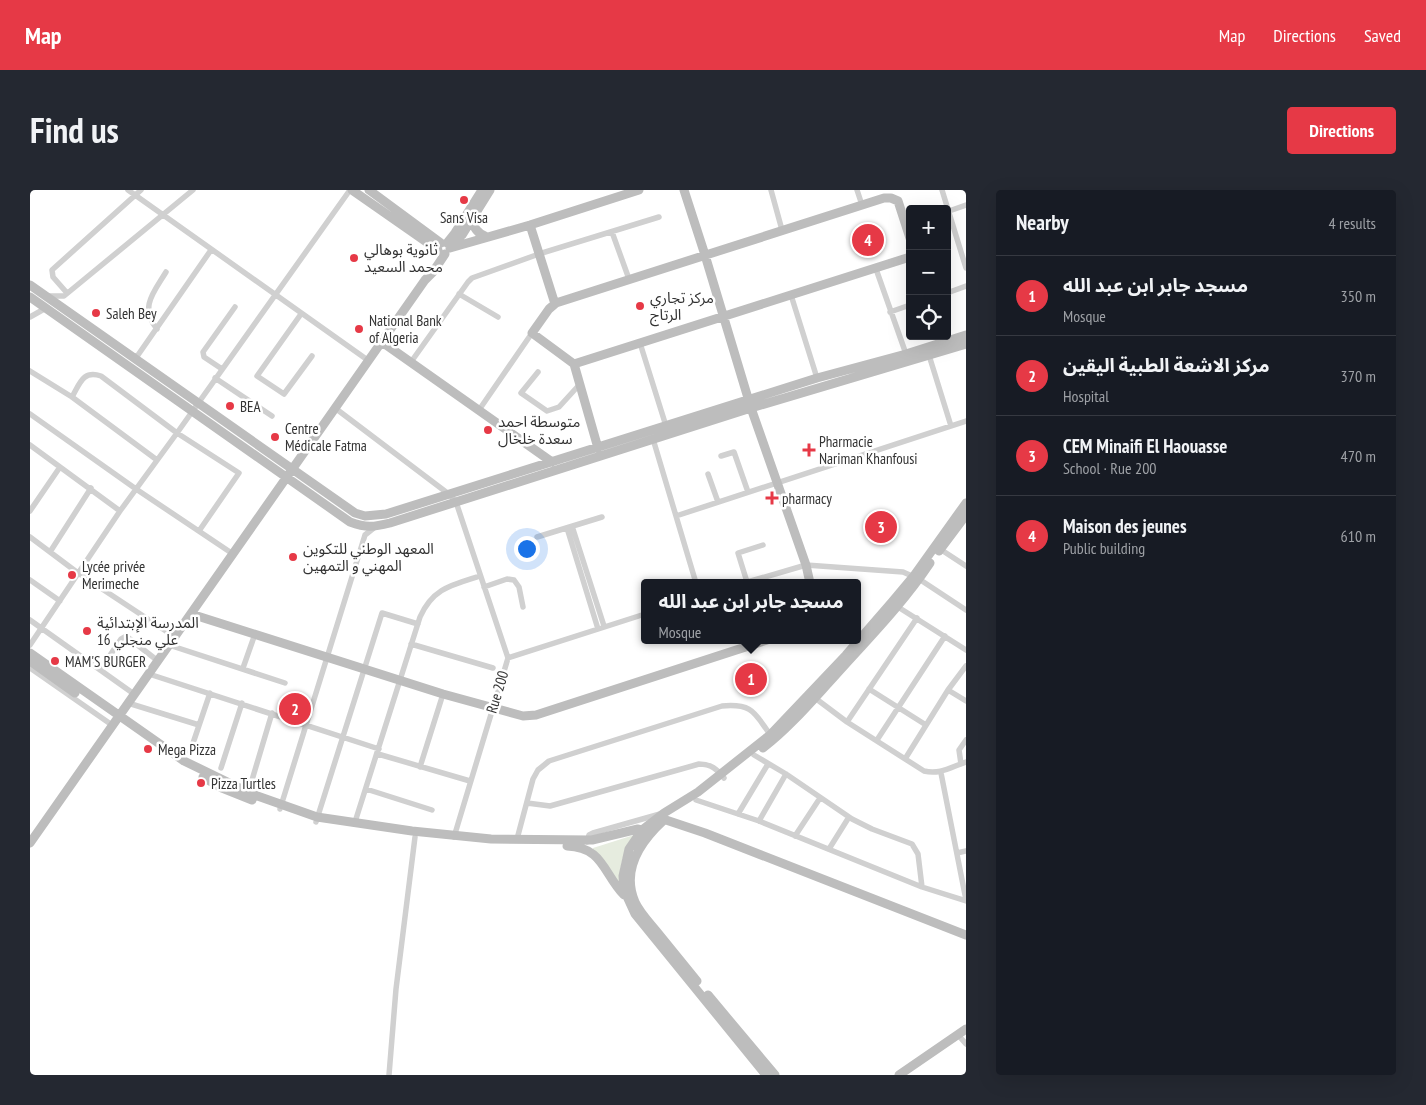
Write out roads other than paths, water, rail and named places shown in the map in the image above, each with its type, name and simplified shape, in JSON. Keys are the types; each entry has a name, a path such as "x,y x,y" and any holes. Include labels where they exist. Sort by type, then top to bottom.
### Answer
{"main road":[{"path":"351,190 444,248 530,225 639,190"},
{"path":"369,190 444,248"},
{"path":"30,843 425,280 433,272 444,248 482,190"},
{"path":"444,248 460,237 490,190"},
{"path":"684,190 725,317 750,404 809,579"},
{"path":"598,448 574,364 532,333 549,309 555,304 884,198 898,201 906,226"},
{"path":"472,218 478,232 487,237"},
{"path":"530,225 555,304"},
{"path":"574,364 906,258"},
{"path":"30,285 137,358 195,407 287,478 350,522 362,527 375,526 552,462 666,426 750,404 928,351 966,335"},
{"path":"30,297 292,469 355,513 364,516 386,514 453,498 653,439 817,378 906,354 966,344"},
{"path":"382,342 552,462"},
{"path":"627,898 623,883 625,863 629,850 662,817 754,755 815,698 898,607 966,502"},
{"path":"861,638 916,578 966,515"},
{"path":"191,614 443,694 516,715 536,715 755,644"},
{"path":"662,817 696,800 722,776 772,738 856,644"},
{"path":"30,653 115,721"},
{"path":"30,661 115,721 222,788 317,819 415,837 460,843 576,846 587,845 638,829 646,832"},
{"path":"662,817 966,935"},
{"path":"317,819 355,822 454,837 518,839 587,845 627,898 638,919 766,1075"},
{"path":"646,832 631,868 630,885 639,909 774,1075"},
{"path":"899,1075 966,1029"}],"street":[{"path":"128,190 369,361"},
{"path":"65,310 66,294 53,277 52,270 141,190"},
{"path":"46,296 66,294 193,190"},
{"path":"30,645 120,511 351,190"},
{"path":"771,190 782,230"},
{"path":"857,190 862,205"},
{"path":"942,190 947,205"},
{"path":"951,210 966,205"},
{"path":"411,362 472,278 539,254 660,217"},
{"path":"951,218 966,268"},
{"path":"612,232 629,279"},
{"path":"137,358 211,250"},
{"path":"876,269 906,354"},
{"path":"157,329 152,323 148,306 149,300 166,272"},
{"path":"951,292 966,286"},
{"path":"459,294 498,316"},
{"path":"792,295 817,378"},
{"path":"890,312 906,306"},
{"path":"222,368 204,357 203,352 234,307"},
{"path":"30,317 46,308"},
{"path":"301,314 257,376 284,394 312,356"},
{"path":"479,410 532,333"},
{"path":"640,343 666,426"},
{"path":"928,351 951,426"},
{"path":"30,371 72,397 157,460"},
{"path":"538,372 521,394 547,411 560,407 580,384"},
{"path":"72,397 82,379 94,374 102,376 177,433 239,474 199,531"},
{"path":"215,378 272,416"},
{"path":"335,408 453,498 508,658"},
{"path":"30,414 136,489 233,554"},
{"path":"676,516 966,421"},
{"path":"653,439 695,579"},
{"path":"30,445 120,511"},
{"path":"721,456 734,452 748,492"},
{"path":"30,511 60,467"},
{"path":"708,474 718,502"},
{"path":"50,552 91,488"},
{"path":"537,538 602,517"},
{"path":"358,525 366,535"},
{"path":"280,807 366,535 375,526"},
{"path":"569,527 601,628"},
{"path":"30,537 78,573 175,637"},
{"path":"744,579 738,553 763,545"},
{"path":"940,549 966,566"},
{"path":"756,579 806,566 903,572 965,608"},
{"path":"355,822 424,607 435,594 455,584 480,576"},
{"path":"484,587 507,579 514,580 519,587 523,607"},
{"path":"30,580 60,601"},
{"path":"898,607 966,650"},
{"path":"317,819 382,614 418,624"},
{"name":"Rue 200","path":"454,837 508,658 641,615"},
{"path":"847,722 917,618"},
{"path":"30,620 134,694"},
{"path":"243,668 255,634"},
{"path":"100,670 121,639 126,636 158,661"},
{"path":"877,740 945,636"},
{"path":"412,644 493,668"},
{"path":"169,645 285,683"},
{"path":"905,759 948,690 966,666"},
{"path":"30,668 115,721"},
{"path":"149,674 306,724 420,767 470,781"},
{"path":"869,689 926,725"},
{"path":"948,690 966,702"},
{"path":"190,752 210,693"},
{"path":"420,767 443,694"},
{"path":"815,698 847,722 924,771 931,773 941,773 964,763 959,750 966,740"},
{"path":"128,703 199,725"},
{"path":"221,768 242,703"},
{"path":"518,839 533,779 538,770 549,761 722,706 734,705 751,710 761,720 772,738"},
{"path":"252,780 272,713"},
{"path":"754,755 786,774 849,817 872,829 912,844 918,854 922,887"},
{"path":"526,803 550,806 690,765 708,764 722,776"},
{"path":"738,814 768,764"},
{"path":"696,800 759,821 922,887 966,900 941,773"},
{"path":"759,821 786,774"},
{"path":"366,789 432,810"},
{"path":"795,836 820,798"},
{"path":"587,845 589,836 592,833 662,817"},
{"path":"829,849 849,817"},
{"path":"389,1075 396,989 415,837"},
{"path":"957,853 966,852"},
{"path":"958,1035 966,1044"}],"place":[{"name":"Sans Visa","path":"464,200"},
{"name":"Maison des jeunes","path":"868,240"},
{"name":"ثانوية بوهالي محمد السعيد","path":"354,258"},
{"name":"مركز تجاري الرتاج","path":"640,306"},
{"name":"Saleh Bey","path":"96,313"},
{"name":"National Bank of Algeria","path":"359,329"},
{"name":"BEA","path":"230,406"},
{"name":"متوسطة احمد سعدة خلخال","path":"488,430"},
{"name":"Centre Médicale Fatma","path":"275,437"},
{"name":"Pharmacie Nariman Khanfousi","path":"809,450"},
{"name":"pharmacy","path":"772,498"},
{"name":"CEM Minaifi El Haouasse","path":"881,527"},
{"name":"المعهد الوطني للتكوين المهني و التمهين","path":"293,557"},
{"name":"Lycée privée Merimeche","path":"72,575"},
{"name":"المدرسة الإبتدائية علي منجلي 16","path":"87,631"},
{"name":"MAM'S BURGER","path":"55,661"},
{"name":"مسجد جابر ابن عبد الله","path":"751,679"},
{"name":"مركز الاشعة الطبية اليقين","path":"295,709"},
{"name":"Mega Pizza","path":"148,749"},
{"name":"Pizza Turtles","path":"201,783"}]}
